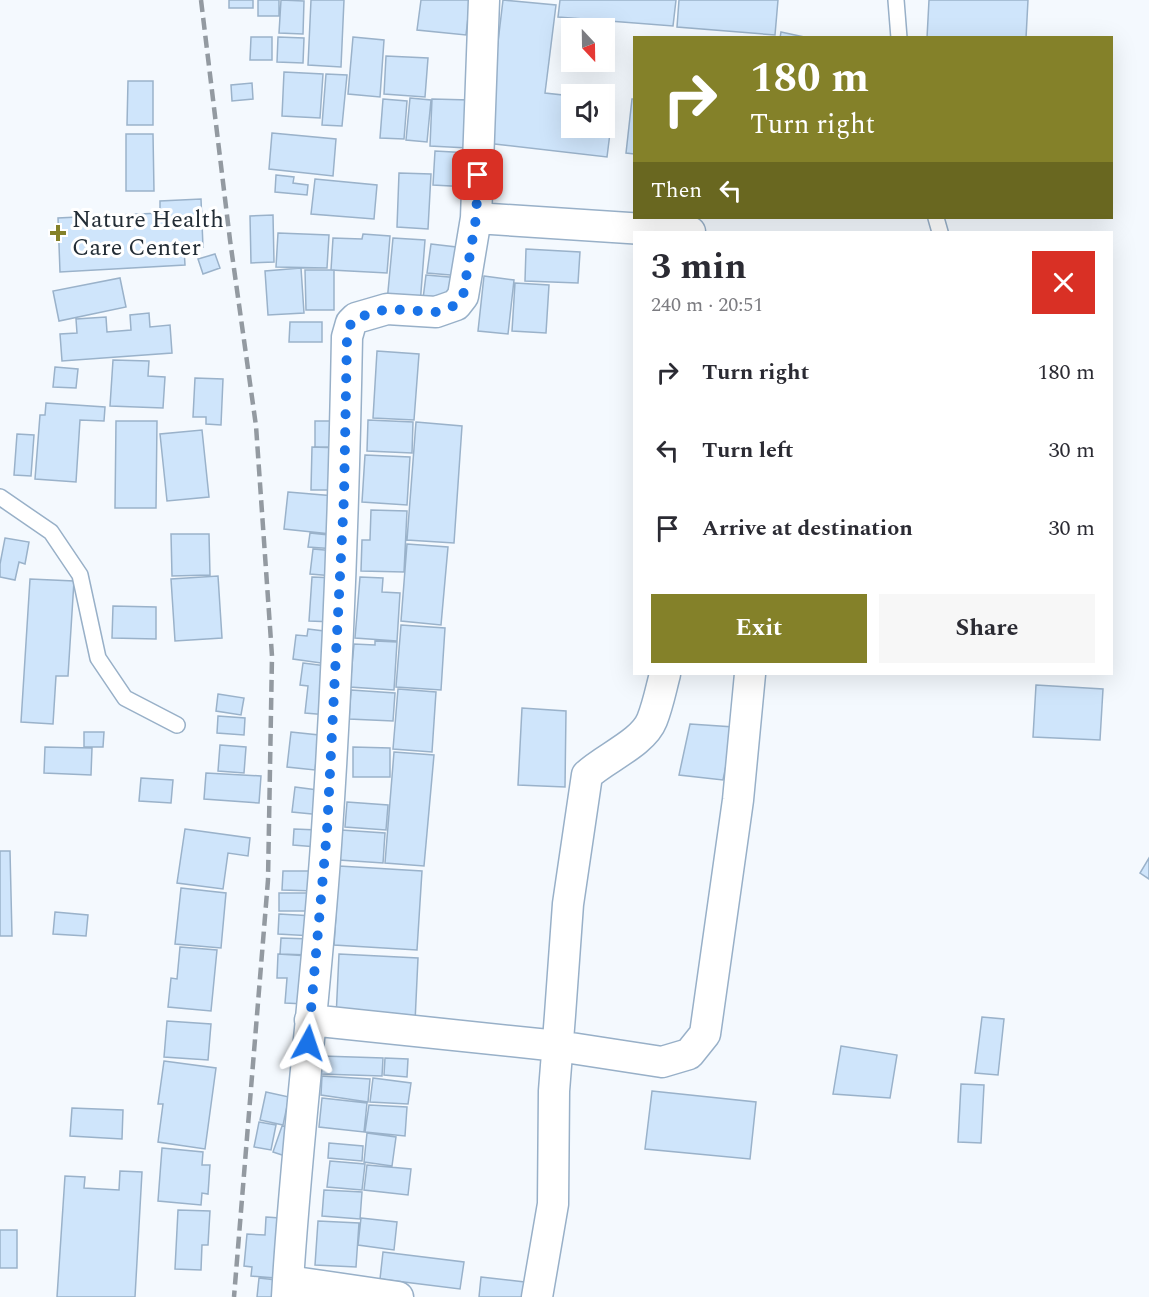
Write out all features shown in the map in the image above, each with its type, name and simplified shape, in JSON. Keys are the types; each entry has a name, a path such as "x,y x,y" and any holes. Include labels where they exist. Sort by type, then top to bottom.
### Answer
{"street":[{"path":"398,1297 288,1289 327,831 344,497 347,337 351,323 356,318 387,309 436,312 456,305 463,296 476,218 484,0"},
{"path":"476,218 675,231"},
{"path":"537,1297 553,1204 554,1091 568,904 587,775 638,738 652,722 665,675"},
{"path":"310,1020 558,1046 662,1062 689,1054 705,1034 738,800 750,675"}],"lane":[{"path":"896,0 899,36"},
{"path":"0,497 51,532 80,575 98,658 124,698 177,725"}],"building":[{"path":"229,0 253,0 253,8 229,8"},
{"path":"258,0 279,0 279,16 258,16"},
{"path":"281,0 304,1 303,34 279,33"},
{"path":"311,0 344,0 341,67 308,65"},
{"path":"421,0 470,0 466,35 417,30"},
{"path":"503,0 556,5 545,93 561,95 561,138 609,138 607,157 486,143"},
{"path":"560,0 676,0 673,26 615,21 615,18 558,17"},
{"path":"679,0 778,0 775,35 677,27"},
{"path":"929,0 1028,0 1026,36 927,36"},
{"path":"781,32 800,36 780,36"},
{"path":"251,37 272,37 272,60 250,60"},
{"path":"278,37 304,38 303,63 277,62"},
{"path":"353,37 384,40 380,97 348,94"},
{"path":"386,56 428,58 425,97 384,94"},
{"path":"284,72 323,74 320,118 282,116"},
{"path":"326,74 347,75 342,126 322,125"},
{"path":"128,81 153,81 153,125 127,125"},
{"path":"252,83 253,99 232,101 231,85"},
{"path":"410,98 431,100 427,142 406,140"},
{"path":"383,99 407,101 404,139 380,138"},
{"path":"432,99 470,100 468,148 430,146"},
{"path":"632,99 633,99 633,154 626,153"},
{"path":"272,133 336,139 333,176 269,169"},
{"path":"126,134 153,134 154,191 126,191"},
{"path":"435,151 471,153 469,187 433,185"},
{"path":"399,173 431,174 428,229 397,227"},
{"path":"276,175 294,177 293,183 308,185 307,195 275,192"},
{"path":"315,179 377,185 374,219 311,214"},
{"path":"201,199 203,247 184,248 185,265 60,272 58,218 160,213 160,201"},
{"path":"273,215 274,262 251,263 250,216"},
{"path":"278,233 329,235 327,268 276,267"},
{"path":"363,234 390,236 387,273 331,270 333,238 362,239"},
{"path":"393,238 425,240 420,305 387,302"},
{"path":"431,244 465,248 462,276 427,273"},
{"path":"526,249 580,252 578,283 525,281"},
{"path":"215,254 220,268 203,274 198,259"},
{"path":"301,268 304,313 268,315 265,271"},
{"path":"305,270 334,270 334,310 306,310"},
{"path":"426,275 460,278 445,308 422,307"},
{"path":"484,276 514,280 508,334 478,331"},
{"path":"120,278 126,307 59,321 53,291"},
{"path":"515,283 549,285 546,333 512,331"},
{"path":"149,313 150,327 170,325 172,353 62,361 60,334 77,333 76,319 106,317 107,332 131,330 130,315"},
{"path":"290,322 322,322 322,342 289,342"},
{"path":"377,351 419,354 414,420 373,418"},
{"path":"113,360 149,361 148,376 165,377 163,408 110,406"},
{"path":"55,367 78,369 76,388 53,387"},
{"path":"195,378 223,379 221,425 206,424 206,417 193,417"},
{"path":"46,403 105,407 104,421 80,420 76,482 35,479 40,415 45,415"},
{"path":"368,420 413,422 412,453 367,451"},
{"path":"116,421 157,421 156,508 115,508"},
{"path":"315,421 341,421 341,447 315,447"},
{"path":"416,422 462,426 454,543 407,540"},
{"path":"202,430 209,497 167,501 160,434"},
{"path":"17,434 34,435 31,476 14,475"},
{"path":"312,447 342,448 340,490 311,490"},
{"path":"365,455 410,457 407,505 362,502"},
{"path":"288,492 335,496 331,534 284,529"},
{"path":"371,510 407,511 404,572 361,571 362,540 370,540"},
{"path":"310,533 338,536 336,549 308,547"},
{"path":"171,534 209,534 210,575 172,576"},
{"path":"5,538 29,542 25,564 19,562 15,580 0,577"},
{"path":"407,544 448,547 441,625 401,621"},
{"path":"313,549 336,551 334,576 310,574"},
{"path":"218,576 222,638 175,641 171,579"},
{"path":"312,577 336,578 334,622 309,621"},
{"path":"360,577 383,578 382,592 400,593 397,641 355,638"},
{"path":"30,579 74,581 68,676 56,676 53,724 21,722"},
{"path":"113,606 156,607 156,639 112,638"},
{"path":"401,625 445,628 441,690 396,687"},
{"path":"308,629 332,632 328,664 293,659 296,635 307,636"},
{"path":"375,641 397,642 394,690 350,687 354,644 375,645"},
{"path":"303,663 334,667 328,715 305,713 308,686 300,685"},
{"path":"1036,685 1103,689 1100,740 1033,737"},
{"path":"398,689 436,692 432,752 393,749"},
{"path":"351,690 395,693 393,721 349,719"},
{"path":"218,694 244,698 241,715 216,711"},
{"path":"522,708 566,711 565,787 518,785"},
{"path":"218,716 245,718 244,735 217,733"},
{"path":"690,724 734,727 723,780 679,775"},
{"path":"84,732 104,732 103,747 84,747"},
{"path":"291,732 319,735 315,770 287,767"},
{"path":"220,745 246,747 244,773 218,771"},
{"path":"45,747 92,748 91,775 44,773"},
{"path":"353,747 390,748 390,777 353,777"},
{"path":"394,752 434,755 424,866 385,863"},
{"path":"206,773 261,776 259,803 204,799"},
{"path":"141,778 173,780 171,803 139,801"},
{"path":"295,787 325,791 322,815 292,812"},
{"path":"347,802 388,805 386,830 345,827"},
{"path":"185,829 250,838 248,856 228,853 223,889 177,883"},
{"path":"294,829 318,830 317,847 293,845"},
{"path":"341,830 385,833 383,863 339,860"},
{"path":"0,851 10,851 12,936 0,936"},
{"path":"1149,858 1149,879 1140,873"},
{"path":"339,866 422,871 417,950 334,945"},
{"path":"283,871 316,871 316,891 282,890"},
{"path":"181,888 226,893 221,948 175,944"},
{"path":"279,893 311,893 311,911 279,911"},
{"path":"55,912 88,915 86,936 53,934"},
{"path":"279,914 314,916 313,936 278,934"},
{"path":"281,938 311,939 310,955 280,954"},
{"path":"180,947 217,950 211,1011 168,1007 171,978 177,979"},
{"path":"278,954 309,956 305,1004 285,1003 287,978 277,978"},
{"path":"339,954 418,958 415,1022 336,1018"},
{"path":"982,1017 1004,1019 998,1075 975,1073"},
{"path":"167,1021 211,1024 208,1060 164,1057"},
{"path":"841,1046 897,1055 890,1098 833,1094"},
{"path":"322,1056 383,1058 382,1076 321,1074"},
{"path":"385,1058 408,1059 407,1077 384,1075"},
{"path":"164,1061 216,1068 205,1149 158,1142 163,1104 158,1104"},
{"path":"322,1076 370,1079 368,1102 321,1095"},
{"path":"373,1078 411,1083 408,1104 370,1102"},
{"path":"961,1084 984,1085 981,1143 958,1142"},
{"path":"652,1091 756,1102 750,1159 645,1149"},
{"path":"266,1092 289,1097 283,1125 260,1120"},
{"path":"322,1098 367,1103 364,1132 319,1127"},
{"path":"369,1105 407,1107 405,1136 365,1132"},
{"path":"72,1108 123,1110 122,1139 70,1136"},
{"path":"259,1122 276,1125 271,1150 254,1147"},
{"path":"282,1126 296,1127 294,1159 273,1152"},
{"path":"367,1133 396,1137 392,1166 364,1162"},
{"path":"329,1143 363,1146 362,1161 328,1158"},
{"path":"162,1148 203,1152 202,1165 210,1165 208,1194 202,1193 201,1205 158,1201"},
{"path":"330,1161 365,1164 362,1190 327,1187"},
{"path":"367,1165 411,1169 408,1195 364,1190"},
{"path":"120,1171 142,1172 135,1297 57,1297 65,1176 85,1177 84,1188 119,1190"},
{"path":"324,1190 362,1192 360,1219 322,1216"},
{"path":"178,1210 210,1211 208,1245 202,1245 201,1270 175,1269"},
{"path":"266,1217 280,1218 288,1279 251,1276 252,1267 244,1266 247,1234 265,1235"},
{"path":"361,1218 397,1222 394,1250 358,1245"},
{"path":"318,1221 359,1223 356,1267 315,1265"},
{"path":"0,1230 17,1230 17,1268 0,1268"},
{"path":"383,1252 464,1262 460,1289 380,1279"},
{"path":"481,1277 533,1283 531,1297 479,1297"},
{"path":"259,1278 285,1281 283,1297 257,1297"}],"railway":[{"path":"201,0 230,240 256,426 272,656 268,880 234,1297"}],"place":[{"name":"Nature Health Care Center","path":"58,233"}],"route":[{"path":"308,1043 327,831 344,497 347,337 351,323 356,318 387,309 436,312 456,305 463,296 476,218 478,175"}]}
